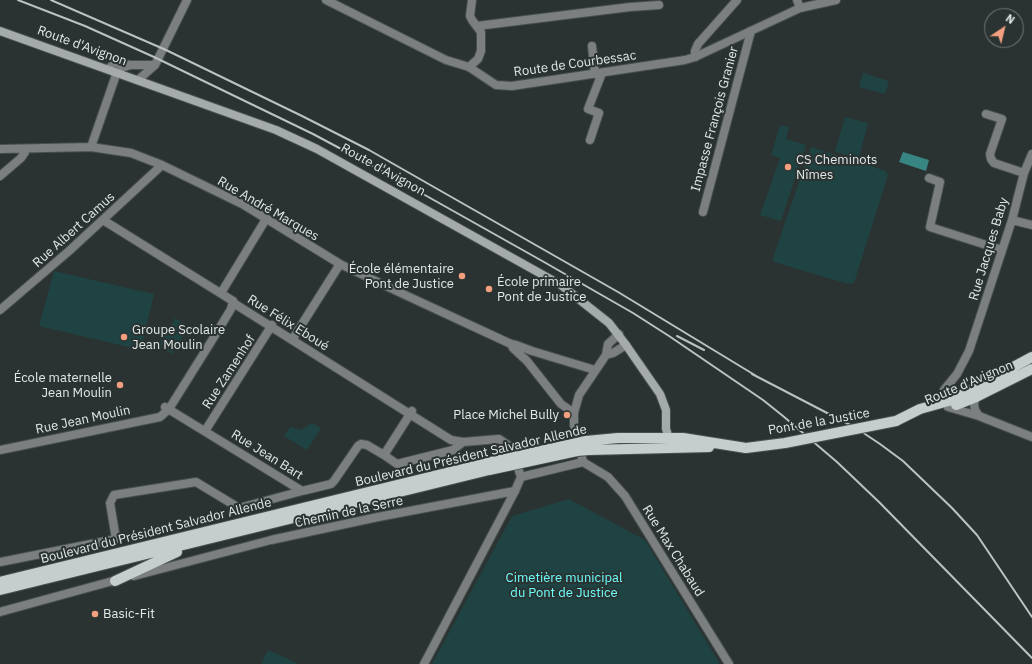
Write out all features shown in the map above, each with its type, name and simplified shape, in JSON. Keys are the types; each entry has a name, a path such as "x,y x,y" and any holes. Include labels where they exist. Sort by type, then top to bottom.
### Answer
{"main road":[{"name":"Route d'Avignon","path":"0,30 276,130 317,149 561,285 609,323 619,334 660,394 666,410 666,430 669,438"},
{"name":"Route d'Avignon","path":"896,421 920,409 952,400 1032,357"},
{"name":"Route d'Avignon","path":"896,421 918,417 948,408 976,397 1032,369"},
{"name":"Pont de la Justice","path":"746,448 786,443 896,421"},
{"name":"Boulevard du Président Salvador Allende","path":"0,582 488,467 618,438 683,438 746,448"},
{"path":"669,438 677,448"},
{"name":"Boulevard du Président Salvador Allende","path":"587,445 677,448 746,448"},
{"name":"Boulevard du Président Salvador Allende","path":"0,590 199,542 488,467"},
{"path":"115,580 199,542"}],"street":[{"path":"138,80 155,65 187,0"},
{"name":"Route de Courbessac","path":"326,0 446,60 470,67 496,85 512,86 685,60 695,57 800,8 836,0"},
{"path":"470,67 478,59 481,51 480,32 470,16 472,0"},
{"path":"695,57 695,50 698,44 737,0"},
{"path":"797,0 800,8"},
{"path":"477,26 630,7 659,5"},
{"name":"Impasse François Granier","path":"702,212 751,31"},
{"path":"590,140 599,113 588,109 598,73 592,46"},
{"path":"108,69 115,63 155,65"},
{"path":"91,147 118,72 123,67 131,65"},
{"path":"986,114 1002,119 990,154 991,159 994,163 1024,173"},
{"name":"Rue André Marques","path":"0,149 91,147 130,153 162,165 244,205 340,264 511,344"},
{"path":"0,176 21,158 27,149"},
{"name":"Rue Jacques Baby","path":"944,390 957,374 969,351 1012,220 1024,173 1032,156"},
{"name":"Rue Albert Camus","path":"0,310 103,220 162,165"},
{"path":"929,178 940,182 930,226 1002,250"},
{"path":"221,293 266,219"},
{"name":"Rue Félix Eboué","path":"103,220 221,293 233,301 234,304 411,413 451,440 463,442"},
{"path":"1012,220 1032,225"},
{"path":"292,340 340,264"},
{"path":"167,408 231,310 233,301"},
{"name":"Rue Zamenhof","path":"205,431 272,326"},
{"path":"521,477 583,462 574,424 574,413 579,395 606,355 608,344 619,334"},
{"path":"511,344 532,352 595,370"},
{"path":"511,344 513,348 527,361 561,404 574,413"},
{"path":"606,355 613,353 626,344"},
{"path":"527,361 532,352"},
{"path":"976,397 974,404 975,410 979,416"},
{"name":"Rue Jean Bart","path":"167,408 302,491 331,484 358,446 362,444 367,445 384,455"},
{"name":"Rue Jean Moulin","path":"0,450 160,417 167,408"},
{"path":"948,408 979,416 1032,437"},
{"path":"411,413 384,455 397,464 454,450 463,442 499,439 511,447 521,477 424,664"},
{"name":"Rue Max Chabaud","path":"583,462 608,477 625,496 729,664"},
{"path":"0,562 116,539 110,503 114,495 196,482 239,508 302,491"},
{"name":"Chemin de la Serre","path":"0,612 115,580 271,540 383,516 515,491"}],"green space":[{"path":"863,73 889,81 885,94 859,87"},
{"path":"845,117 868,123 859,158 835,152"},
{"name":"CS Cheminots Nîmes","path":"780,125 789,127 786,139 806,145 781,221 760,215 780,158 771,155"},
{"path":"811,147 886,171 888,175 854,283 848,284 774,262 773,258"},
{"path":"54,271 154,294 141,350 39,326"},
{"path":"175,318 189,327 172,354 158,346"},
{"path":"312,423 321,428 307,450 284,436 290,427 300,430"},
{"name":"Cimetière municipal du Pont de Justice","path":"569,499 645,540 720,664 432,664 512,516"},
{"path":"268,650 299,664 261,664"}],"water":[{"path":"903,152 929,160 926,171 899,162"}],"railway":[{"path":"18,0 85,26 154,57 313,134 544,262 633,313 669,336 763,400 837,462 879,502 1032,658"},
{"path":"51,0 166,50 369,150 618,292 758,377"},
{"path":"677,336 704,350"},
{"path":"752,374 856,428 903,461 952,508 977,535 1032,617"}],"place":[{"name":"CS Cheminots Nîmes","path":"788,167"},
{"name":"École élémentaire Pont de Justice","path":"462,276"},
{"name":"École primaire Pont de Justice","path":"489,289"},
{"name":"Groupe Scolaire Jean Moulin","path":"124,337"},
{"name":"École maternelle Jean Moulin","path":"120,385"},
{"name":"Place Michel Bully","path":"567,415"},
{"name":"Basic-Fit","path":"95,614"}]}
